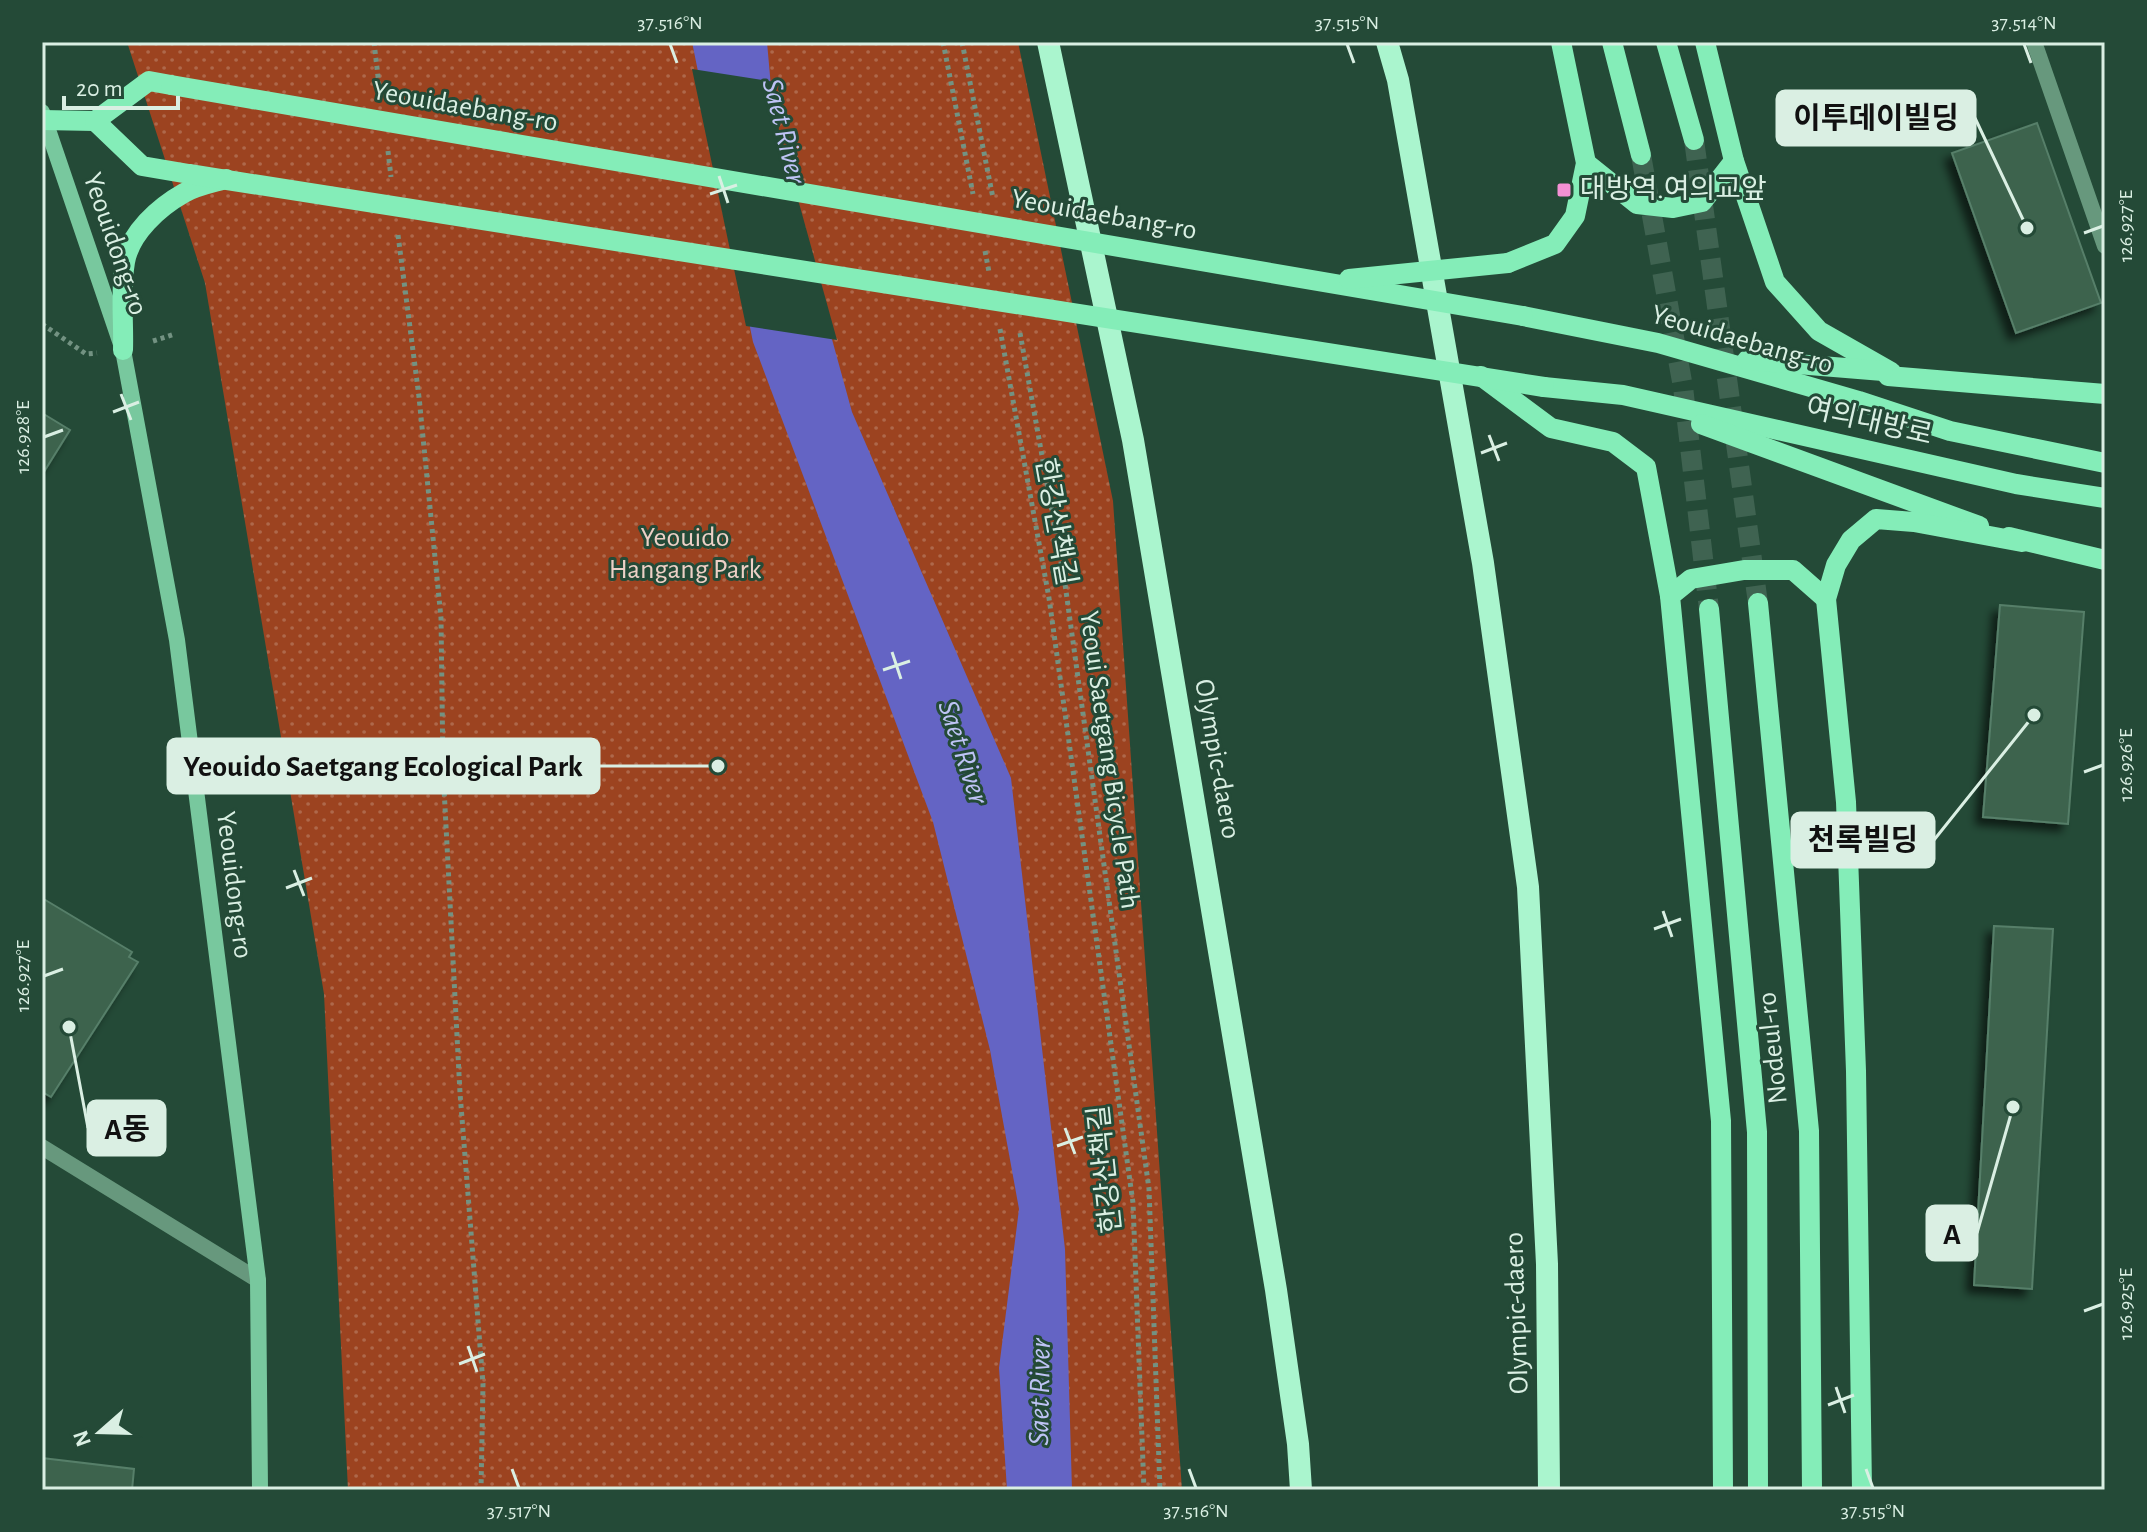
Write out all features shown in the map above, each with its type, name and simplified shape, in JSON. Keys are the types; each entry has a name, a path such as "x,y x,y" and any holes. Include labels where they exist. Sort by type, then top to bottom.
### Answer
{"highway":[{"name":"Olympic-daero","path":"1048,42 1133,440 1276,1290 1298,1444 1301,1490"},
{"name":"Olympic-daero","path":"1387,42 1398,80 1483,563 1528,887 1547,1264 1549,1490"}],"main road":[{"path":"1323,281 1508,263 1555,244 1575,216 1586,163 1561,42"},
{"path":"1612,42 1641,155"},
{"path":"1666,42 1694,140"},
{"path":"1705,42 1734,161 1775,282 1819,331 1891,372"},
{"name":"Yeouidaebang-ro","path":"95,121 149,81 1523,316 1658,343 1859,401 1950,431 2105,463"},
{"path":"43,118 95,121 142,166 187,183 226,179 1544,387 1623,395 2022,542"},
{"name":"Yeouidong-ro","path":"43,118 123,350 177,640 258,1280 260,1490"},
{"path":"1586,163 1637,204 1673,208 1702,202 1734,161"},
{"path":"123,350 124,273 133,239 187,183"},
{"path":"1703,357 1891,372"},
{"path":"1891,372 1888,376 2105,394"},
{"path":"1481,376 1551,428 1613,442 1646,467 1670,596 1721,1121 1723,1490"},
{"name":"여의대방로","path":"1623,395 2016,484 2105,498"},
{"path":"1862,1490 1856,1071 1846,802 1826,599 1836,565 1851,540 1876,519 1914,522 2105,560"},
{"path":"1670,596 1691,579 1744,570 1793,570 1826,599"},
{"name":"Nodeul-ro","path":"1758,603 1809,1131 1812,1490"},
{"name":"Nodeul-ro","path":"1709,609 1757,1132 1758,1490"}],"street":[{"path":"2034,42 2105,246"},
{"path":"42,1147 258,1280"}],"path":[{"path":"374,42 382,104"},
{"path":"943,42 974,196"},
{"path":"962,42 995,212"},
{"path":"388,150 391,181"},
{"path":"397,227 419,397 441,618 443,769 460,1093 483,1384 481,1490"},
{"path":"983,242 989,273"},
{"name":"한강산책길","path":"998,319 1049,598 1133,1203 1144,1490"},
{"name":"Yeoui Saetgang Bicycle Path","path":"1017,320 1065,584 1149,1189 1160,1490"},
{"path":"42,324 86,354"}],"green space":[{"name":"Yeouido Hangang Park","path":"127,42 1018,42 1113,501 1182,1490 348,1490 324,994 205,283"}],"water":[{"name":"Saet River","path":"692,42 767,42 775,132 852,412 1011,778 1065,1249 1072,1490 1007,1490 999,1368 1019,1209 990,1050 933,822 753,342"}],"pier":[{"path":"692,69 775,82 779,131 837,340 746,326"}],"building":[{"path":"2037,123 2101,303 2016,333 1952,153"},
{"path":"42,413 70,430 42,475"},
{"path":"2000,605 2084,612 2068,824 1983,817"},
{"path":"42,898 132,952 129,957 138,962 51,1097 42,1095"},
{"path":"1994,926 2053,929 2032,1289 1974,1285"},
{"path":"42,1458 134,1469 132,1490 42,1490"}],"tunnel":[{"path":"1694,140 1758,603"},
{"path":"1641,155 1683,387 1709,609"}],"place":[{"name":"대방역.여의교앞","path":"1564,190"},
{"name":"이투데이빌딩","path":"2027,228"},
{"name":"천록빌딩","path":"2034,715"},
{"name":"Yeouido Saetgang Ecological Park","path":"718,766"},
{"name":"A동","path":"69,1027"},
{"name":"A","path":"2013,1107"}]}
